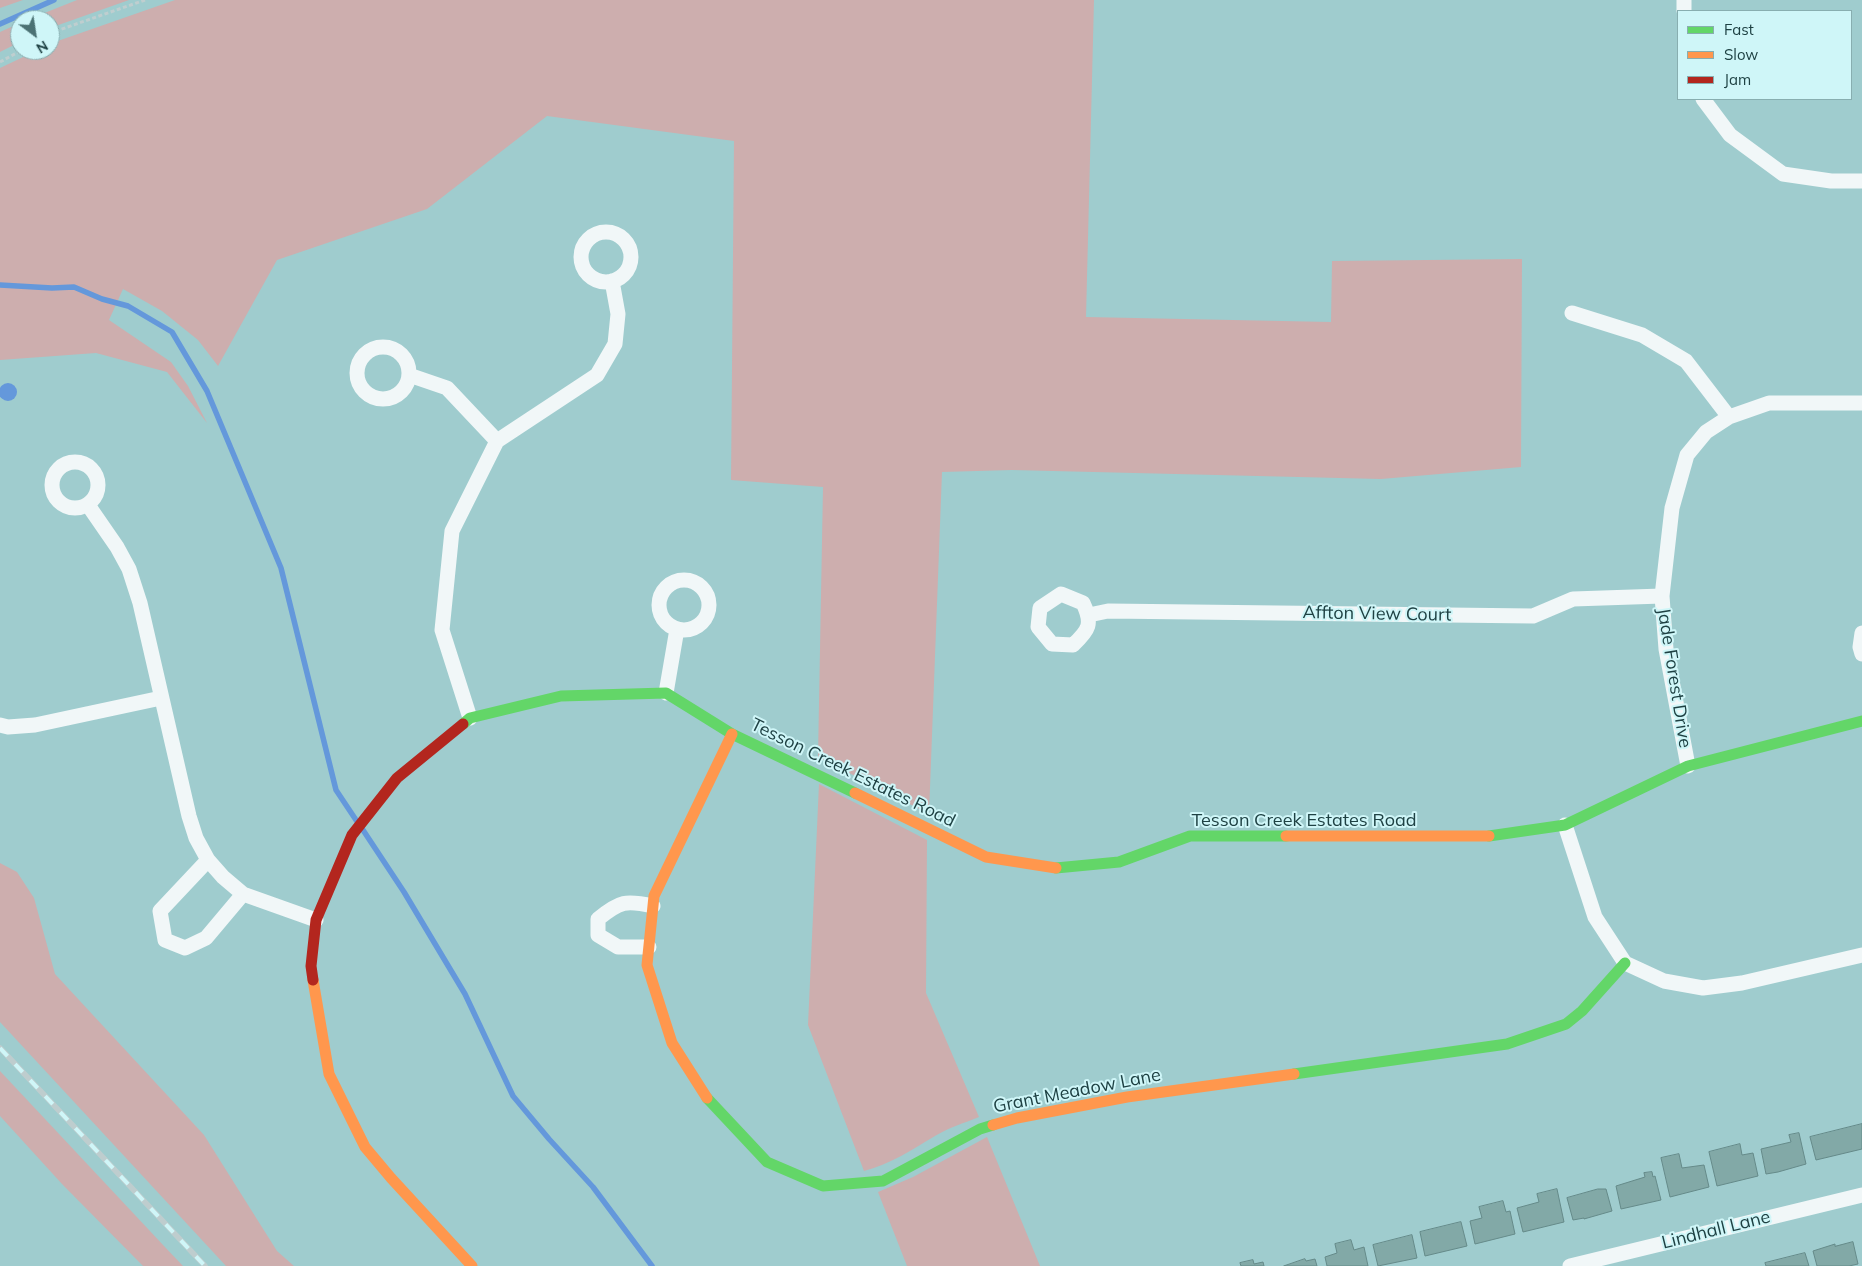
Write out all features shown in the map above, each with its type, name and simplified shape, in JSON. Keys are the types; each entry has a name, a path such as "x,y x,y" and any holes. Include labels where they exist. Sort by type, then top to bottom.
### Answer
{"street":[{"path":"1704,100 1730,135 1783,174 1831,181 1862,181"},
{"path":"470,718 442,630 452,531 496,441 597,375 615,344 618,314 612,281"},
{"path":"1572,313 1642,334 1686,361 1728,417"},
{"path":"409,375 447,388 496,441"},
{"name":"Jade Forest Drive","path":"1688,766 1666,649 1662,596 1672,508 1687,456 1706,432 1728,417 1769,403 1862,403"},
{"path":"88,505 117,547 129,569 140,603 189,816 196,838 208,860 223,877 243,894 316,920"},
{"name":"Affton View Court","path":"1089,616 1108,611 1533,616 1573,600 1662,596"},
{"path":"472,1266 391,1178 365,1146 329,1074 311,966 316,920 352,835 397,778 470,718 560,696 666,693 677,629"},
{"path":"1862,633 1860,647 1862,654"},
{"name":"Tesson Creek Estates Road","path":"666,693 732,734 986,857 1060,868 1119,862 1190,836 1483,837 1565,825 1688,766 1862,720"},
{"path":"0,725 8,727 36,725 161,698"},
{"name":"Grant Meadow Lane","path":"732,734 654,896 647,965 672,1043 707,1098 767,1162 823,1186 883,1181 980,1129 1017,1118 1127,1098 1508,1044 1566,1024 1582,1011 1625,963"},
{"path":"1565,825 1595,917 1625,963 1664,981 1703,988 1742,984 1862,955"},
{"path":"208,860 160,911 165,940 185,948 206,938 243,894"},
{"path":"648,947 618,947 598,935 598,918 614,906 632,902 653,906"},
{"name":"Lindhall Lane","path":"1570,1266 1862,1195"}],"path":[{"path":"60,30 145,0"}],"shaded area":[{"path":"0,0 23,0 0,8"},
{"path":"77,0 129,0 60,24 60,10 52,10"},
{"path":"175,0 1094,0 1086,317 1331,322 1332,261 1522,259 1521,467 1381,479 1012,470 942,472 929,814 818,757 823,487 731,480 734,141 547,116 427,209 277,260 218,366 198,340 162,311 123,289 109,320 171,362 188,386 207,423 167,372 96,353 0,360 0,68 17,60 60,60 60,40"},
{"path":"10,28 10,47 0,52 0,32"},
{"path":"819,784 927,840 926,993 979,1117 945,1130 892,1161 864,1171 808,1025"},
{"path":"0,863 17,872 34,898 55,974 204,1135 277,1251 294,1266 226,1266 0,1022"},
{"path":"0,1071 183,1266 143,1266 62,1184 0,1116"},
{"path":"987,1137 1040,1266 907,1266 878,1192 913,1177"}],"water":[{"path":"4,383 12,383 17,388 15,399 4,401 -1,396 -1,388"}],"building":[{"path":"1862,1124 1862,1149 1816,1160 1810,1137"},
{"path":"1799,1133 1806,1164 1766,1174 1761,1149 1791,1142 1789,1135"},
{"path":"1740,1144 1742,1155 1753,1153 1758,1176 1717,1186 1709,1152"},
{"path":"1679,1154 1682,1168 1704,1165 1709,1187 1670,1197 1661,1158"},
{"path":"1652,1172 1653,1177 1655,1176 1661,1200 1621,1209 1616,1186 1645,1177 1644,1173"},
{"path":"1557,1189 1564,1222 1523,1232 1517,1208 1539,1202 1537,1194"},
{"path":"1598,1189 1606,1189 1612,1211 1573,1220 1567,1198"},
{"path":"1503,1201 1506,1212 1510,1211 1515,1234 1475,1244 1470,1221 1482,1218 1479,1207"},
{"path":"1461,1222 1467,1246 1425,1256 1420,1232"},
{"path":"1412,1235 1417,1258 1378,1266 1373,1245"},
{"path":"1351,1240 1354,1250 1364,1247 1368,1266 1327,1266 1325,1257 1337,1253 1335,1244"},
{"path":"1853,1242 1858,1264 1849,1266 1817,1266 1813,1251 1835,1244 1835,1246"},
{"path":"1805,1253 1809,1266 1766,1266 1765,1263"},
{"path":"1305,1259 1306,1261 1315,1259 1317,1266 1284,1266"},
{"path":"1253,1260 1254,1264 1263,1262 1264,1266 1241,1266 1240,1263"}],"waterway":[{"path":"0,24 54,0"},
{"path":"0,285 52,288 74,287 102,299 128,306 172,332 207,391 281,568 336,790 358,823"},
{"path":"363,830 404,892 465,994 513,1096 593,1187 652,1266"}],"railway":[{"path":"0,1048 205,1266"}],"traffic: fast":[{"path":"463,724 470,718 561,696 666,693 732,734 855,793"},
{"path":"1489,836 1565,825 1688,766 1862,721"},
{"path":"1056,868 1119,862 1190,836 1286,836"},
{"path":"1294,1074 1507,1044 1566,1024 1582,1011 1625,963"},
{"path":"707,1098 767,1162 823,1186 883,1181 980,1129 993,1125"}],"traffic: slow":[{"path":"707,1098 672,1043 647,965 654,896 732,734"},
{"path":"855,793 986,857 1056,868"},
{"path":"1286,836 1489,836"},
{"path":"313,980 329,1074 365,1147 472,1266"},
{"path":"993,1125 1017,1118 1127,1097 1294,1074"}],"traffic: jam":[{"path":"313,980 311,966 316,920 352,835 397,778 463,724"}]}
